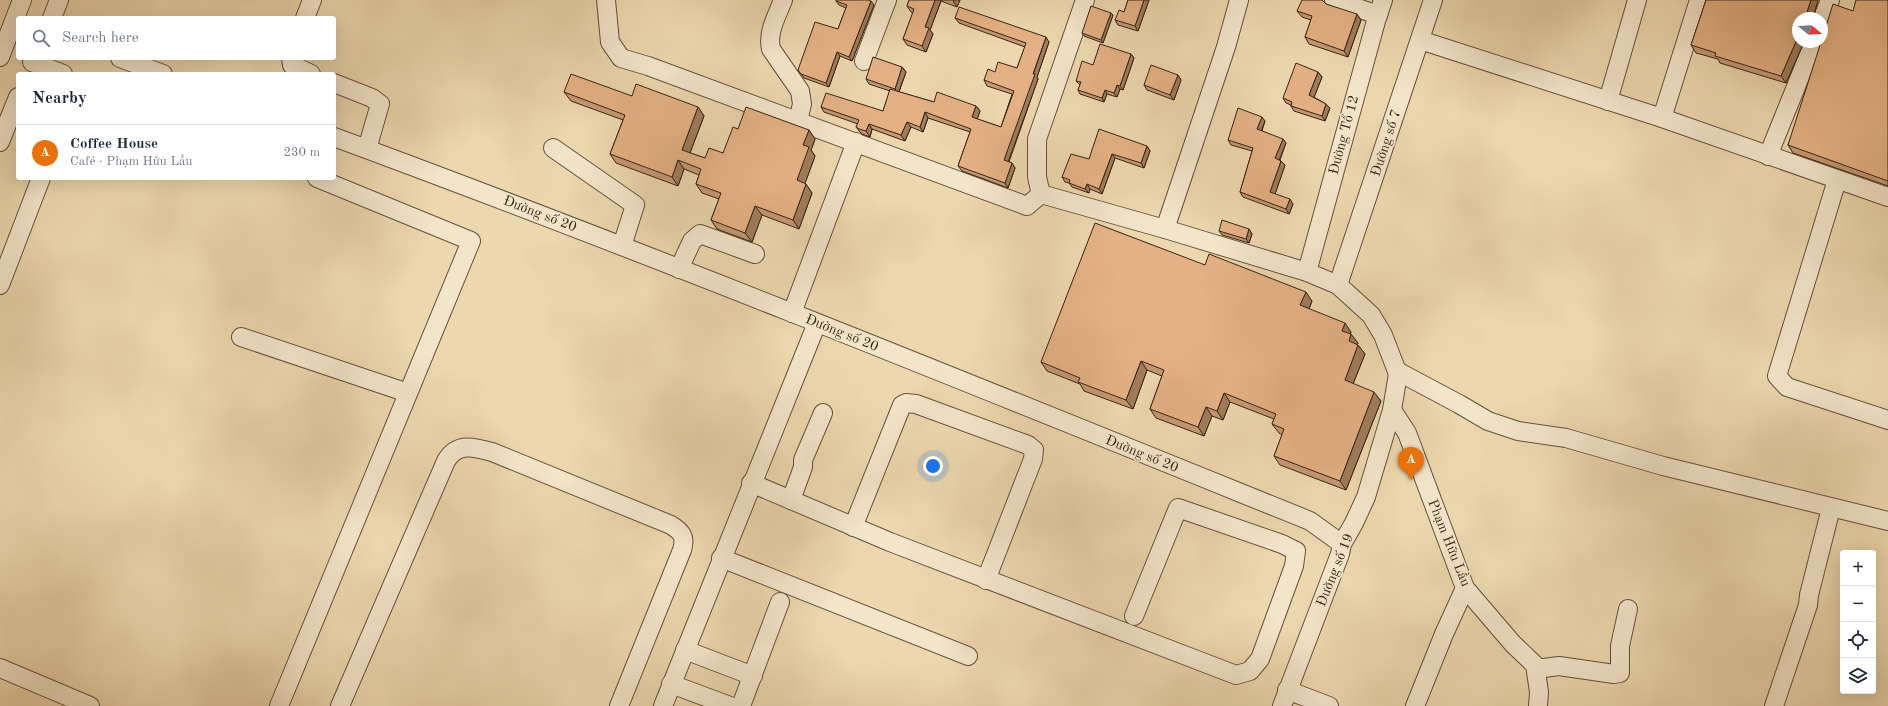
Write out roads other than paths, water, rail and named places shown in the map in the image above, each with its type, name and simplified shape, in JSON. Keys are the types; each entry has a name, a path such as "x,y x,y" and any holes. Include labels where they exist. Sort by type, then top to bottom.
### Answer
{"street":[{"path":"18,16 22,0"},
{"path":"53,16 59,0"},
{"path":"306,16 312,0"},
{"path":"606,0 610,42 621,58 648,66 1027,206 1041,194"},
{"path":"783,0 771,30 770,42 771,49 800,91 802,104 798,121"},
{"path":"864,61 887,0"},
{"path":"1041,194 1037,177 1037,139 1085,0"},
{"path":"1165,229 1226,47 1239,0"},
{"path":"1334,0 1381,7"},
{"name":"Đường số 7","path":"1338,285 1433,0"},
{"path":"1608,101 1637,0"},
{"path":"1662,118 1699,0"},
{"path":"1825,12 1830,0"},
{"name":"Đường Tổ 12","path":"1307,272 1381,7"},
{"path":"0,57 16,23"},
{"path":"1420,40 1662,118 1888,197"},
{"path":"1768,156 1812,48"},
{"path":"125,60 158,72"},
{"path":"291,60 292,65 307,72"},
{"path":"31,64 57,72"},
{"path":"336,84 372,98 380,104 366,149"},
{"path":"0,142 16,102"},
{"name":"Đường số 20","path":"336,138 477,189 622,246 1310,521 1342,544"},
{"path":"792,313 856,142"},
{"path":"553,148 635,205 622,246"},
{"path":"0,285 40,180"},
{"path":"278,706 471,241 322,180"},
{"path":"1837,180 1777,376 1787,387 1888,420"},
{"path":"1041,194 1165,229 1307,272 1338,285 1371,315 1383,335 1397,371 1488,421 1518,431 1566,438 1663,466 1888,521"},
{"path":"680,269 692,241 700,234 755,254"},
{"path":"663,706 816,323"},
{"path":"241,337 408,393"},
{"name":"Đường số 19","path":"1285,698 1340,554 1342,544 1366,497 1392,410 1397,371"},
{"path":"853,526 902,405 906,403 916,404 1028,445 1034,450 1033,459 986,580"},
{"name":"Phạm Hữu Lầu","path":"1392,410 1407,433 1465,588 1490,620 1535,665 1536,669"},
{"path":"791,500 803,467 805,456 823,414"},
{"path":"340,706 446,461 450,453 457,449 466,447 482,449 499,455 671,525 680,531 684,536 682,550 619,706"},
{"path":"751,483 986,580 1236,675 1250,671 1260,659 1294,566 1296,551 1282,544 1178,508 1134,616"},
{"path":"1774,706 1808,605 1809,595 1831,508"},
{"path":"722,558 968,656"},
{"path":"1418,705 1444,634 1465,588"},
{"path":"741,706 780,602"},
{"path":"1538,706 1539,692 1536,669 1559,666 1614,674 1620,673 1620,646 1628,609"},
{"path":"685,650 753,676"},
{"path":"0,668 90,706"},
{"path":"671,684 730,706"},
{"path":"1285,698 1329,706"}],"place":[{"name":"Coffee House","path":"1411,480"}]}
